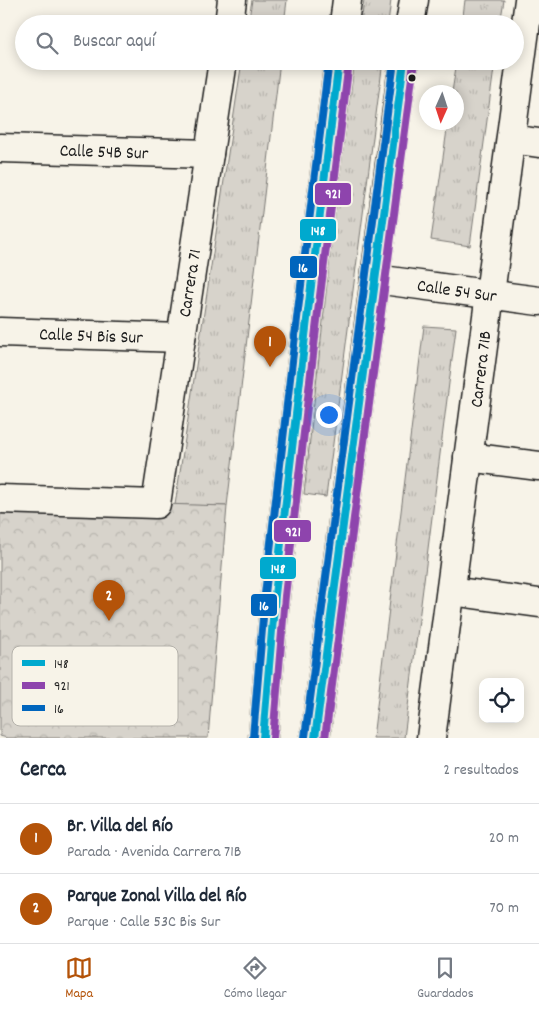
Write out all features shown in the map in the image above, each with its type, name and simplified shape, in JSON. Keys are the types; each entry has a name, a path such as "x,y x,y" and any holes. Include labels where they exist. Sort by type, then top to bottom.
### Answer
{"street":[{"path":"230,15 232,0"},
{"path":"345,15 347,0"},
{"path":"412,15 414,0"},
{"name":"Carrera 71B","path":"524,57 532,6"},
{"name":"Carrera 71","path":"0,499 156,504 222,70"},
{"path":"263,738 276,586 338,70"},
{"path":"316,738 403,70"},
{"name":"Carrera 71B","path":"431,738 522,70"},
{"path":"511,139 539,143"},
{"name":"Calle 54B Sur","path":"0,148 209,154"},
{"name":"Calle 54 Sur","path":"375,278 539,301"},
{"name":"Calle 54 Bis Sur","path":"0,332 181,338"},
{"path":"468,457 539,466"},
{"path":"451,591 539,603"}],"green space":[{"path":"252,0 287,0 285,15 250,15"},
{"path":"364,0 391,0 389,15 362,15"},
{"path":"465,0 504,0 502,15 463,15"},
{"path":"241,70 279,70 227,506 175,505"},
{"path":"354,70 382,70 326,497 304,494 338,184"},
{"path":"456,70 494,70 470,246 431,240 447,130 464,130 464,85 453,85"},
{"path":"424,326 456,328 404,738 373,738"},
{"path":"0,499 227,506 208,738 7,738 0,736"}],"transit line":[{"name":"16","path":"253,737 265,594 328,70"},
{"name":"148","path":"263,738 275,595 338,70"},
{"name":"921","path":"273,738 285,596 348,70"},
{"name":"16","path":"305,737 393,70"},
{"name":"148","path":"315,738 403,70"},
{"name":"921","path":"325,738 413,70"}],"place":[{"name":"Br. Villa del Río","path":"270,367"},
{"name":"Parque Zonal Villa del Río","path":"109,621"}]}
